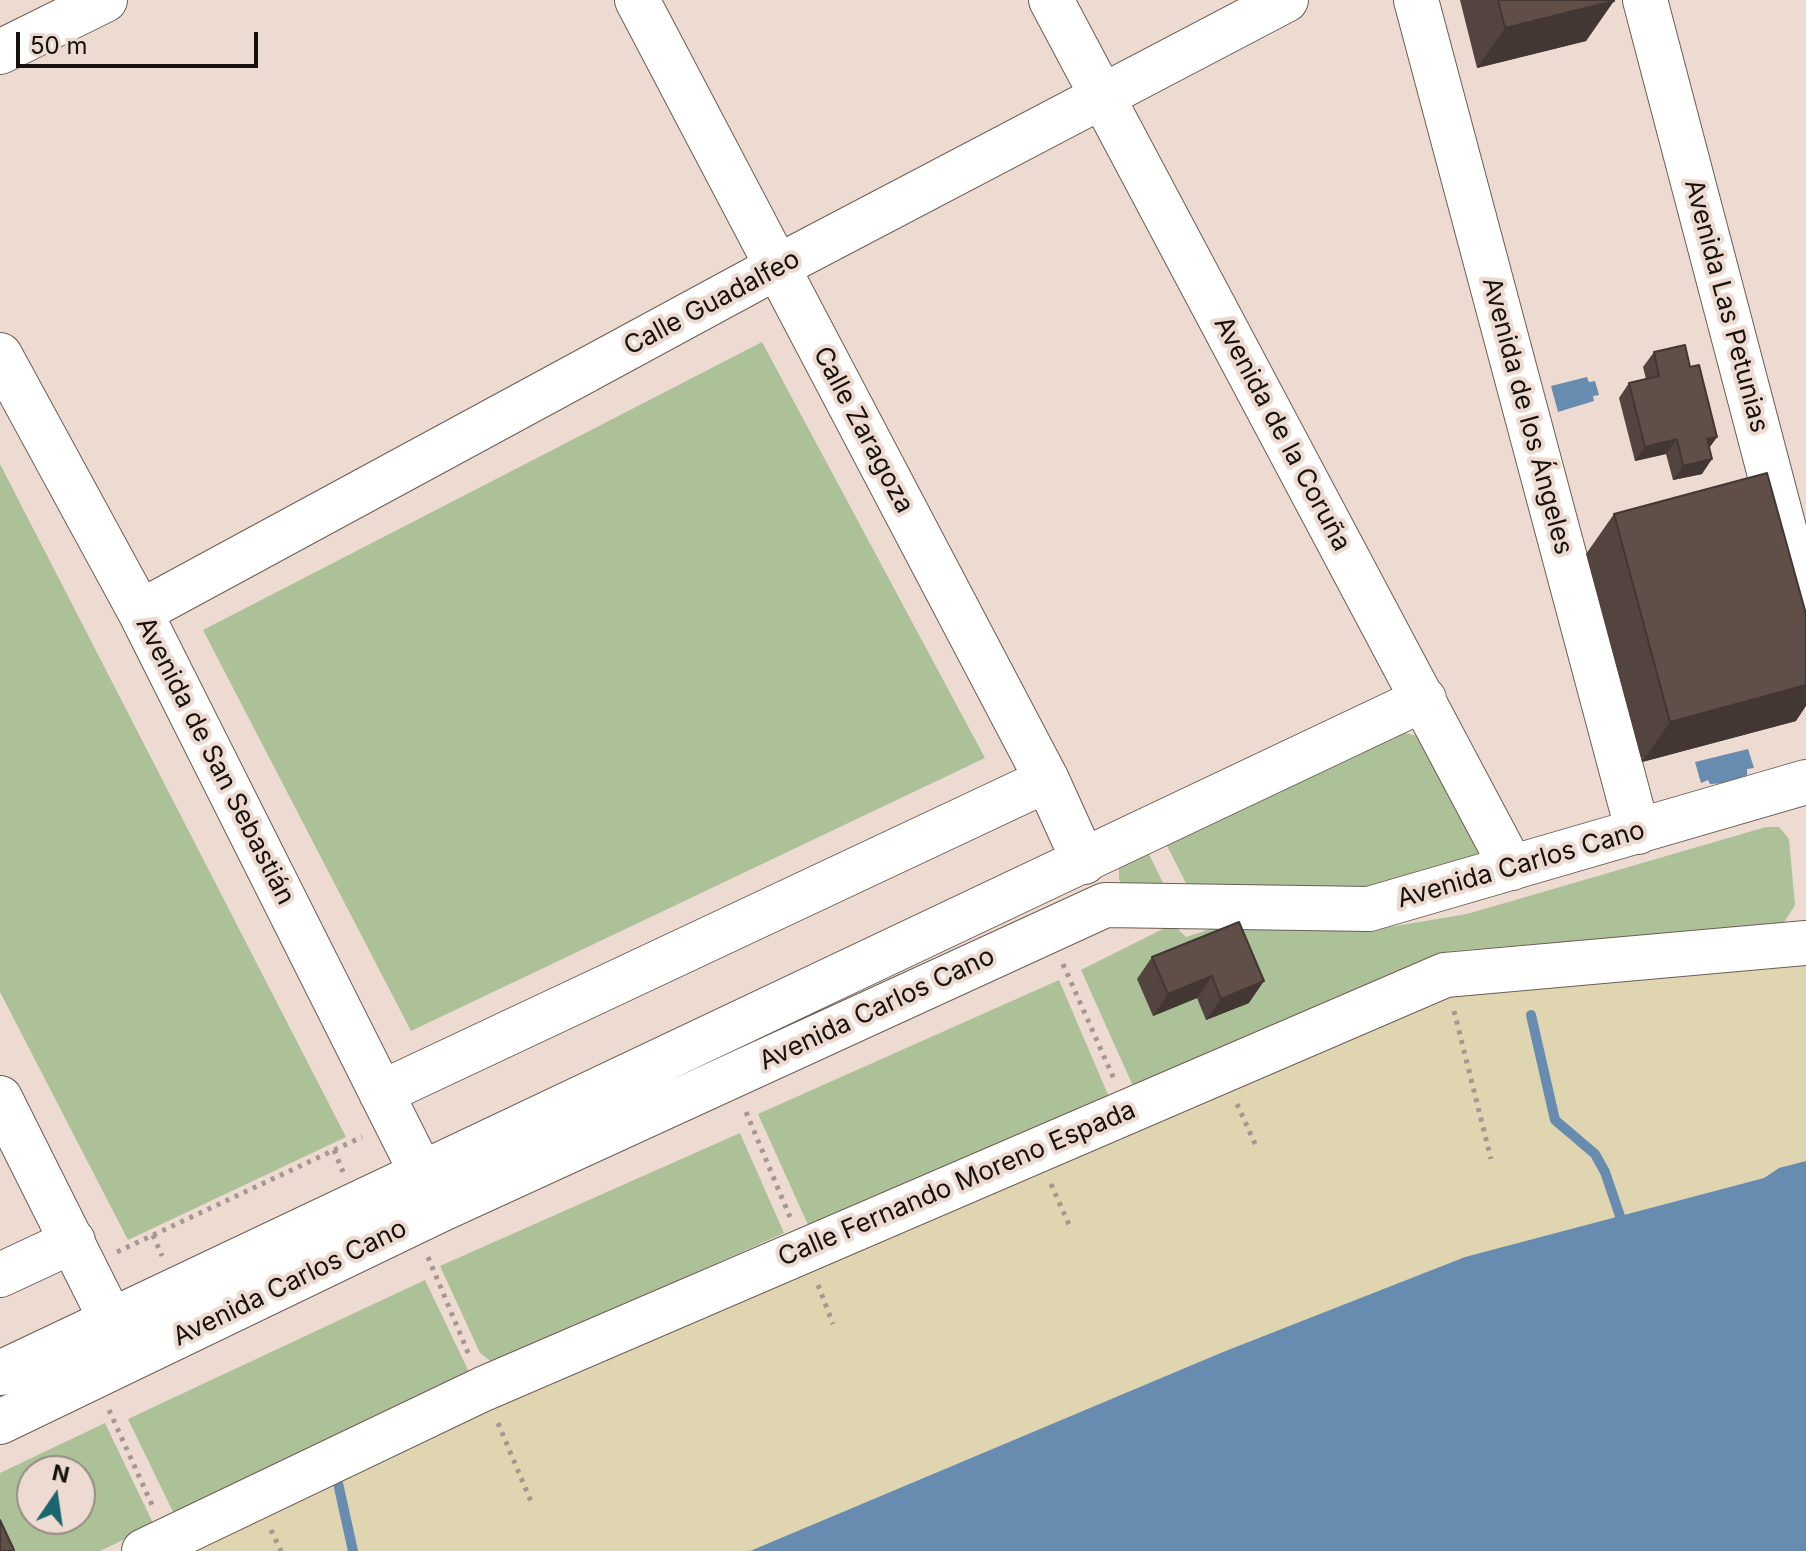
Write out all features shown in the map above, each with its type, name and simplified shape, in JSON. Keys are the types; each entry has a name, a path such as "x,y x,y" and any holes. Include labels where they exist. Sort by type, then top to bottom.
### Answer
{"street":[{"path":"0,52 105,0"},
{"name":"Calle Zaragoza","path":"637,0 1047,780 1084,862"},
{"name":"Avenida de la Coruña","path":"1051,0 1512,868"},
{"name":"Calle Guadalfeo","path":"140,612 777,267 1286,0"},
{"name":"Avenida de los Ángeles","path":"1416,0 1638,832"},
{"name":"Avenida Las Petunias","path":"1645,0 1806,612"},
{"name":"Avenida de San Sebastián","path":"0,355 140,612 421,1172"},
{"name":"Avenida Carlos Cano","path":"0,1373 1424,699"},
{"path":"381,1093 1047,780"},
{"name":"Avenida Carlos Cano","path":"0,1422 440,1210 1105,905 1369,909 1806,782"},
{"name":"Calle Fernando Moreno Espada","path":"156,1545 483,1389 1445,975 1806,943"},
{"path":"0,1098 111,1320"},
{"path":"0,1275 73,1241"}],"path":[{"path":"1048,930 1127,1111"},
{"path":"1445,975 1491,1159"},
{"path":"732,1077 833,1324"},
{"path":"94,1377 156,1545"}],"green space":[{"path":"762,342 985,758 411,1031 203,630"},
{"path":"0,464 346,1137 128,1240 0,992"},
{"path":"1399,732 1420,736 1481,848 1474,859 1358,889 1189,889 1164,840"},
{"path":"1766,827 1779,827 1789,839 1795,905 1783,924 1450,951 1133,1086 1081,970 1173,924 1186,937 1217,927 1378,929 1467,914"},
{"path":"1146,848 1166,889 1122,884 1119,880 1119,865"},
{"path":"1059,980 1109,1097 809,1227 758,1114"},
{"path":"740,1133 784,1233 493,1363 480,1353 440,1266"},
{"path":"425,1280 470,1374 174,1514 128,1419"},
{"path":"105,1423 154,1525 100,1551 0,1551 0,1473 16,1465 16,1535 96,1535 96,1455 38,1455"}],"sand":[{"path":"1806,959 1806,1161 1779,1168 1764,1178 1465,1257 1223,1352 750,1551 186,1551 436,1434 1446,994"}],"water":[{"path":"1587,377 1589,382 1595,381 1599,395 1593,396 1594,401 1558,412 1551,386"},
{"path":"1748,749 1754,768 1747,769 1747,775 1727,783 1710,784 1708,780 1701,783 1695,762"},
{"path":"1806,1161 1806,1551 750,1551 1223,1352 1465,1257 1764,1178 1779,1168"}],"building":[{"path":"1498,0 1614,0 1614,1 1505,28"},
{"path":"1685,345 1690,367 1699,365 1717,437 1707,439 1712,459 1683,466 1677,439 1645,447 1629,383 1659,376 1654,352"},
{"path":"1767,473 1806,614 1806,685 1670,722 1614,514"},
{"path":"1239,922 1264,981 1221,999 1212,976 1168,994 1152,957"},
{"path":"0,1520 14,1550 12,1551 0,1551"}],"waterway":[{"path":"1531,1015 1555,1120 1595,1154 1605,1172 1620,1216"},
{"path":"338,1483 353,1551"}]}
